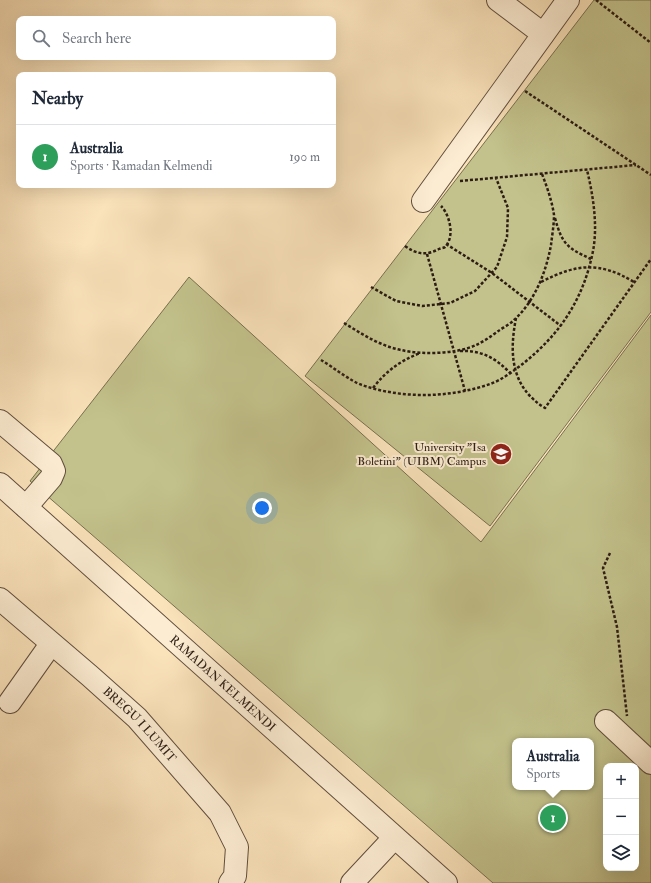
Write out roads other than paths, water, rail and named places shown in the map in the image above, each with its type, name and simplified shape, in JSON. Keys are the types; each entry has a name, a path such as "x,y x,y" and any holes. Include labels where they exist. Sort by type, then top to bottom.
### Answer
{"street":[{"path":"498,0 543,34"},
{"path":"432,195 509,81 568,0"},
{"path":"0,421 51,464 54,471 51,478 26,507"},
{"name":"RAMADAN KELMENDI","path":"0,484 446,883"},
{"name":"BREGU I LUMIT","path":"0,599 90,676 136,718 220,813 237,846 235,876 230,883"},
{"path":"10,702 51,644"},
{"path":"606,721 651,763"},
{"path":"352,883 394,838"}],"place":[{"name":"University \"Isa Boletini\" (UIBM) Campus","path":"501,454"},
{"name":"Australia","path":"553,818"}]}
